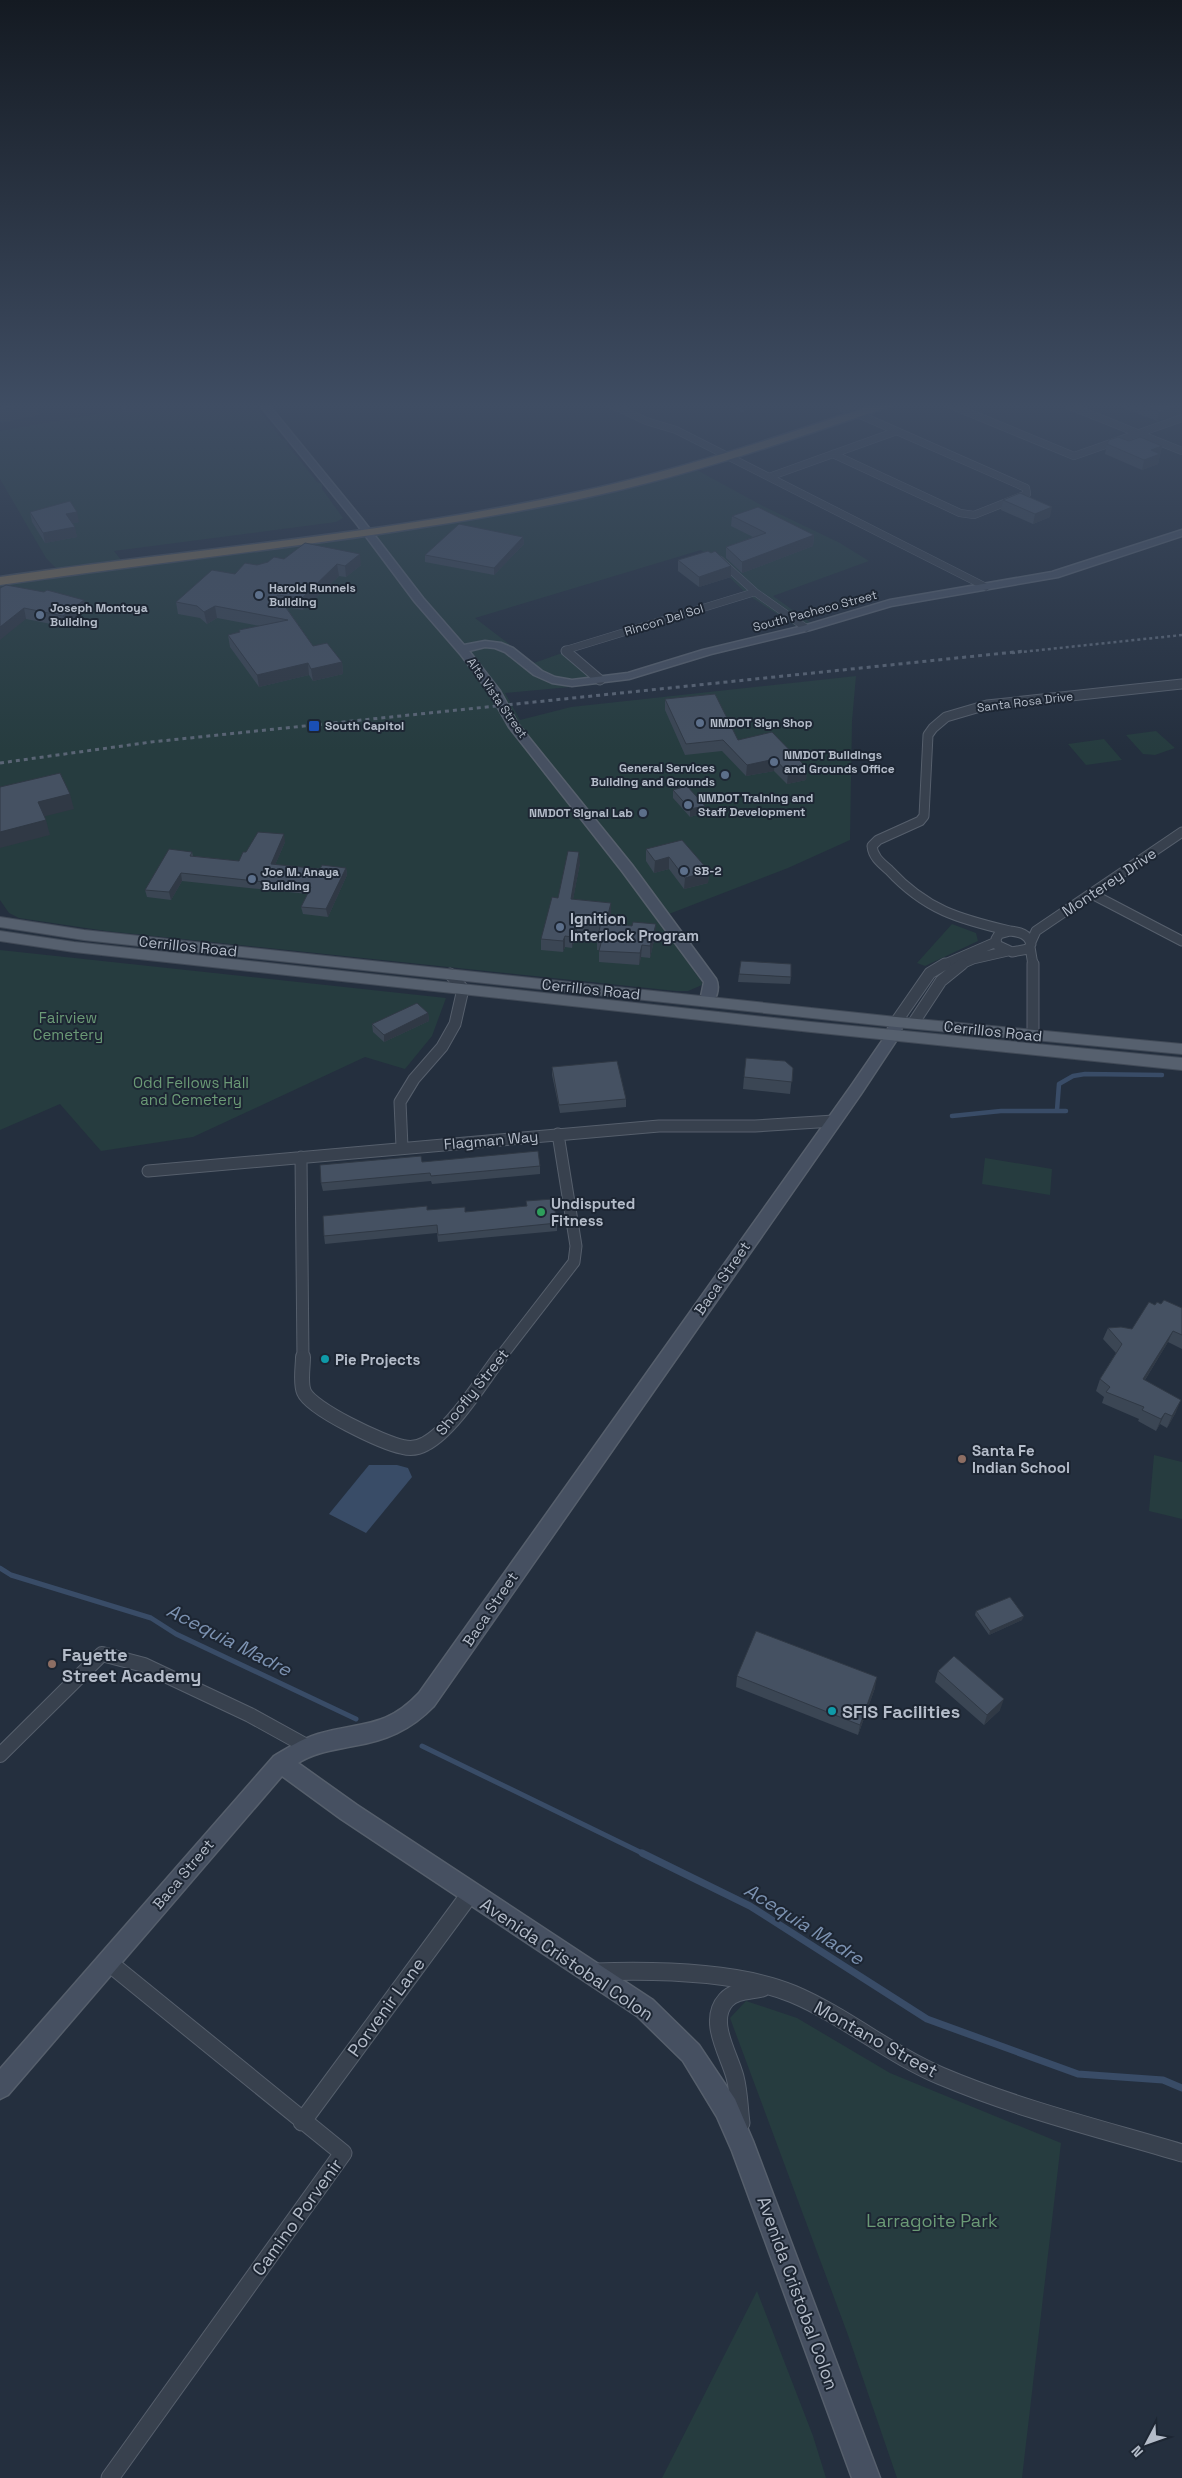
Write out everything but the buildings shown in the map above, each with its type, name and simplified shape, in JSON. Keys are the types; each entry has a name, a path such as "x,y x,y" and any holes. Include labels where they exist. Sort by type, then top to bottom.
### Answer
{"highway":[{"path":"0,581 396,520"},
{"path":"0,569 432,520"}],"main road":[{"name":"Cerrillos Road","path":"0,922 84,935 706,1001 894,1028 1182,1064"},
{"name":"Cerrillos Road","path":"0,936 74,947 463,989 894,1028 914,1022 1182,1049"}],"street":[{"name":"Alta Vista Street","path":"358,520 419,600 462,649 494,691 513,725 621,860 708,978 711,989 706,1001"},
{"path":"853,520 986,587"},
{"name":"South Pacheco Street","path":"462,649 485,644 497,645 508,650 538,673 552,680 572,683 629,676 707,652 806,628 890,603 1054,575 1182,533"},
{"path":"715,555 755,592 806,628"},
{"name":"Rincon Del Sol","path":"600,680 567,653 566,650 755,592"},
{"name":"Santa Rosa Drive","path":"984,925 932,906 918,898 873,854 872,846 878,840 920,821 924,816 928,736 939,721 957,712 987,705 1182,684"},
{"name":"Monterey Drive","path":"894,1028 930,973 948,962 996,939 1002,932 1036,931 1182,833"},
{"path":"1092,894 1182,941"},
{"path":"984,925 1015,932 1030,944 1033,962 1033,1035"},
{"path":"984,925 1000,947 1033,962"},
{"path":"914,1022 940,980 954,968 977,957 1024,951 1030,944 1036,931"},
{"path":"402,1147 400,1102 414,1079 442,1046 455,1024 463,989 450,974"},
{"name":"Baca Street","path":"0,2088 264,1780 281,1763 308,1747 388,1728 407,1718 421,1705 834,1121 894,1028"},
{"name":"Flagman Way","path":"148,1171 652,1126 711,1124 755,1126 834,1121"},
{"name":"Shoofly Street","path":"301,1157 303,1391 311,1404 396,1447 413,1448 431,1441 444,1430 574,1262 576,1246 558,1134"},
{"path":"0,1755 102,1654 144,1665 250,1715 308,1747"},
{"name":"Avenida Cristobal Colon","path":"281,1763 349,1812 470,1894 592,1972 644,2008 691,2053 726,2108 744,2150 866,2478"},
{"name":"Porvenir Lane","path":"302,2122 470,1894"},
{"name":"Camino Porvenir","path":"108,1962 302,2122 343,2153 110,2478"},
{"name":"Montano Street","path":"592,1972 635,1970 706,1975 773,1987 822,2008 882,2046 938,2075 980,2092 1182,2153"},
{"path":"744,2150 735,2078 722,2043 718,2019 729,1998 739,1992 773,1987"}],"green space":[{"path":"24,520 340,520 336,522 114,551 125,565 352,539 447,520 791,520 840,543 869,561 773,596 811,623 797,627 748,595 701,550 475,618 534,663 562,653 603,684 505,693 520,720 571,707 856,676 852,721 850,840 788,868 656,919 702,982 702,985 688,991 106,931 19,918 9,913 0,900 0,582 62,574 46,558"},
{"path":"1156,731 1175,748 1155,755 1143,754 1126,735"},
{"path":"1104,739 1122,760 1086,765 1068,744"},
{"path":"952,924 976,933 978,941 925,966 917,963"},
{"path":"0,950 446,998 432,1036 405,1069 365,1057 193,1137 101,1151 60,1104 0,1130"},
{"path":"985,1158 1052,1169 1050,1195 982,1184"},
{"path":"1154,1455 1182,1462 1182,1519 1149,1511"},
{"name":"Larragoite Park","path":"746,2001 797,2018 890,2073 1061,2143 1022,2478 897,2478 848,2335 730,2018"},
{"path":"757,2291 813,2436 826,2478 662,2478"}],"water":[{"path":"369,1465 397,1465 408,1468 412,1477 366,1533 329,1514"}],"waterway":[{"path":"1057,1110 1059,1084 1073,1076 1085,1074 1162,1075"},
{"path":"952,1116 1001,1111 1066,1111"},
{"name":"Acequia Madre","path":"0,1568 11,1575 151,1618 176,1634 356,1719"},
{"name":"Acequia Madre","path":"422,1746 644,1854"},
{"name":"Acequia Madre","path":"642,1853 750,1906 927,2019 1078,2074 1163,2080 1182,2088"}],"railway":[{"path":"1012,653 1182,635"},
{"path":"0,763 151,742 1024,651"}],"place":[{"name":"Harold Runnels Building","path":"259,595"},
{"name":"Joseph Montoya Building","path":"40,615"},
{"name":"NMDOT Sign Shop","path":"700,723"},
{"name":"South Capitol","path":"314,726"},
{"name":"NMDOT Buildings and Grounds Office","path":"774,762"},
{"name":"General Services Building and Grounds","path":"725,775"},
{"name":"NMDOT Training and Staff Development","path":"688,805"},
{"name":"NMDOT Signal Lab","path":"643,813"},
{"name":"SB-2","path":"684,871"},
{"name":"Joe M. Anaya Building","path":"252,879"},
{"name":"Ignition Interlock Program","path":"560,927"},
{"name":"Undisputed Fitness","path":"541,1212"},
{"name":"Pie Projects","path":"325,1359"},
{"name":"Santa Fe Indian School","path":"962,1459"},
{"name":"Fayette Street Academy","path":"52,1664"},
{"name":"SFIS Facilities","path":"832,1711"}],"park label":[{"name":"Fairview Cemetery","path":"68,1026"},
{"name":"Odd Fellows Hall and Cemetery","path":"191,1090"}]}
